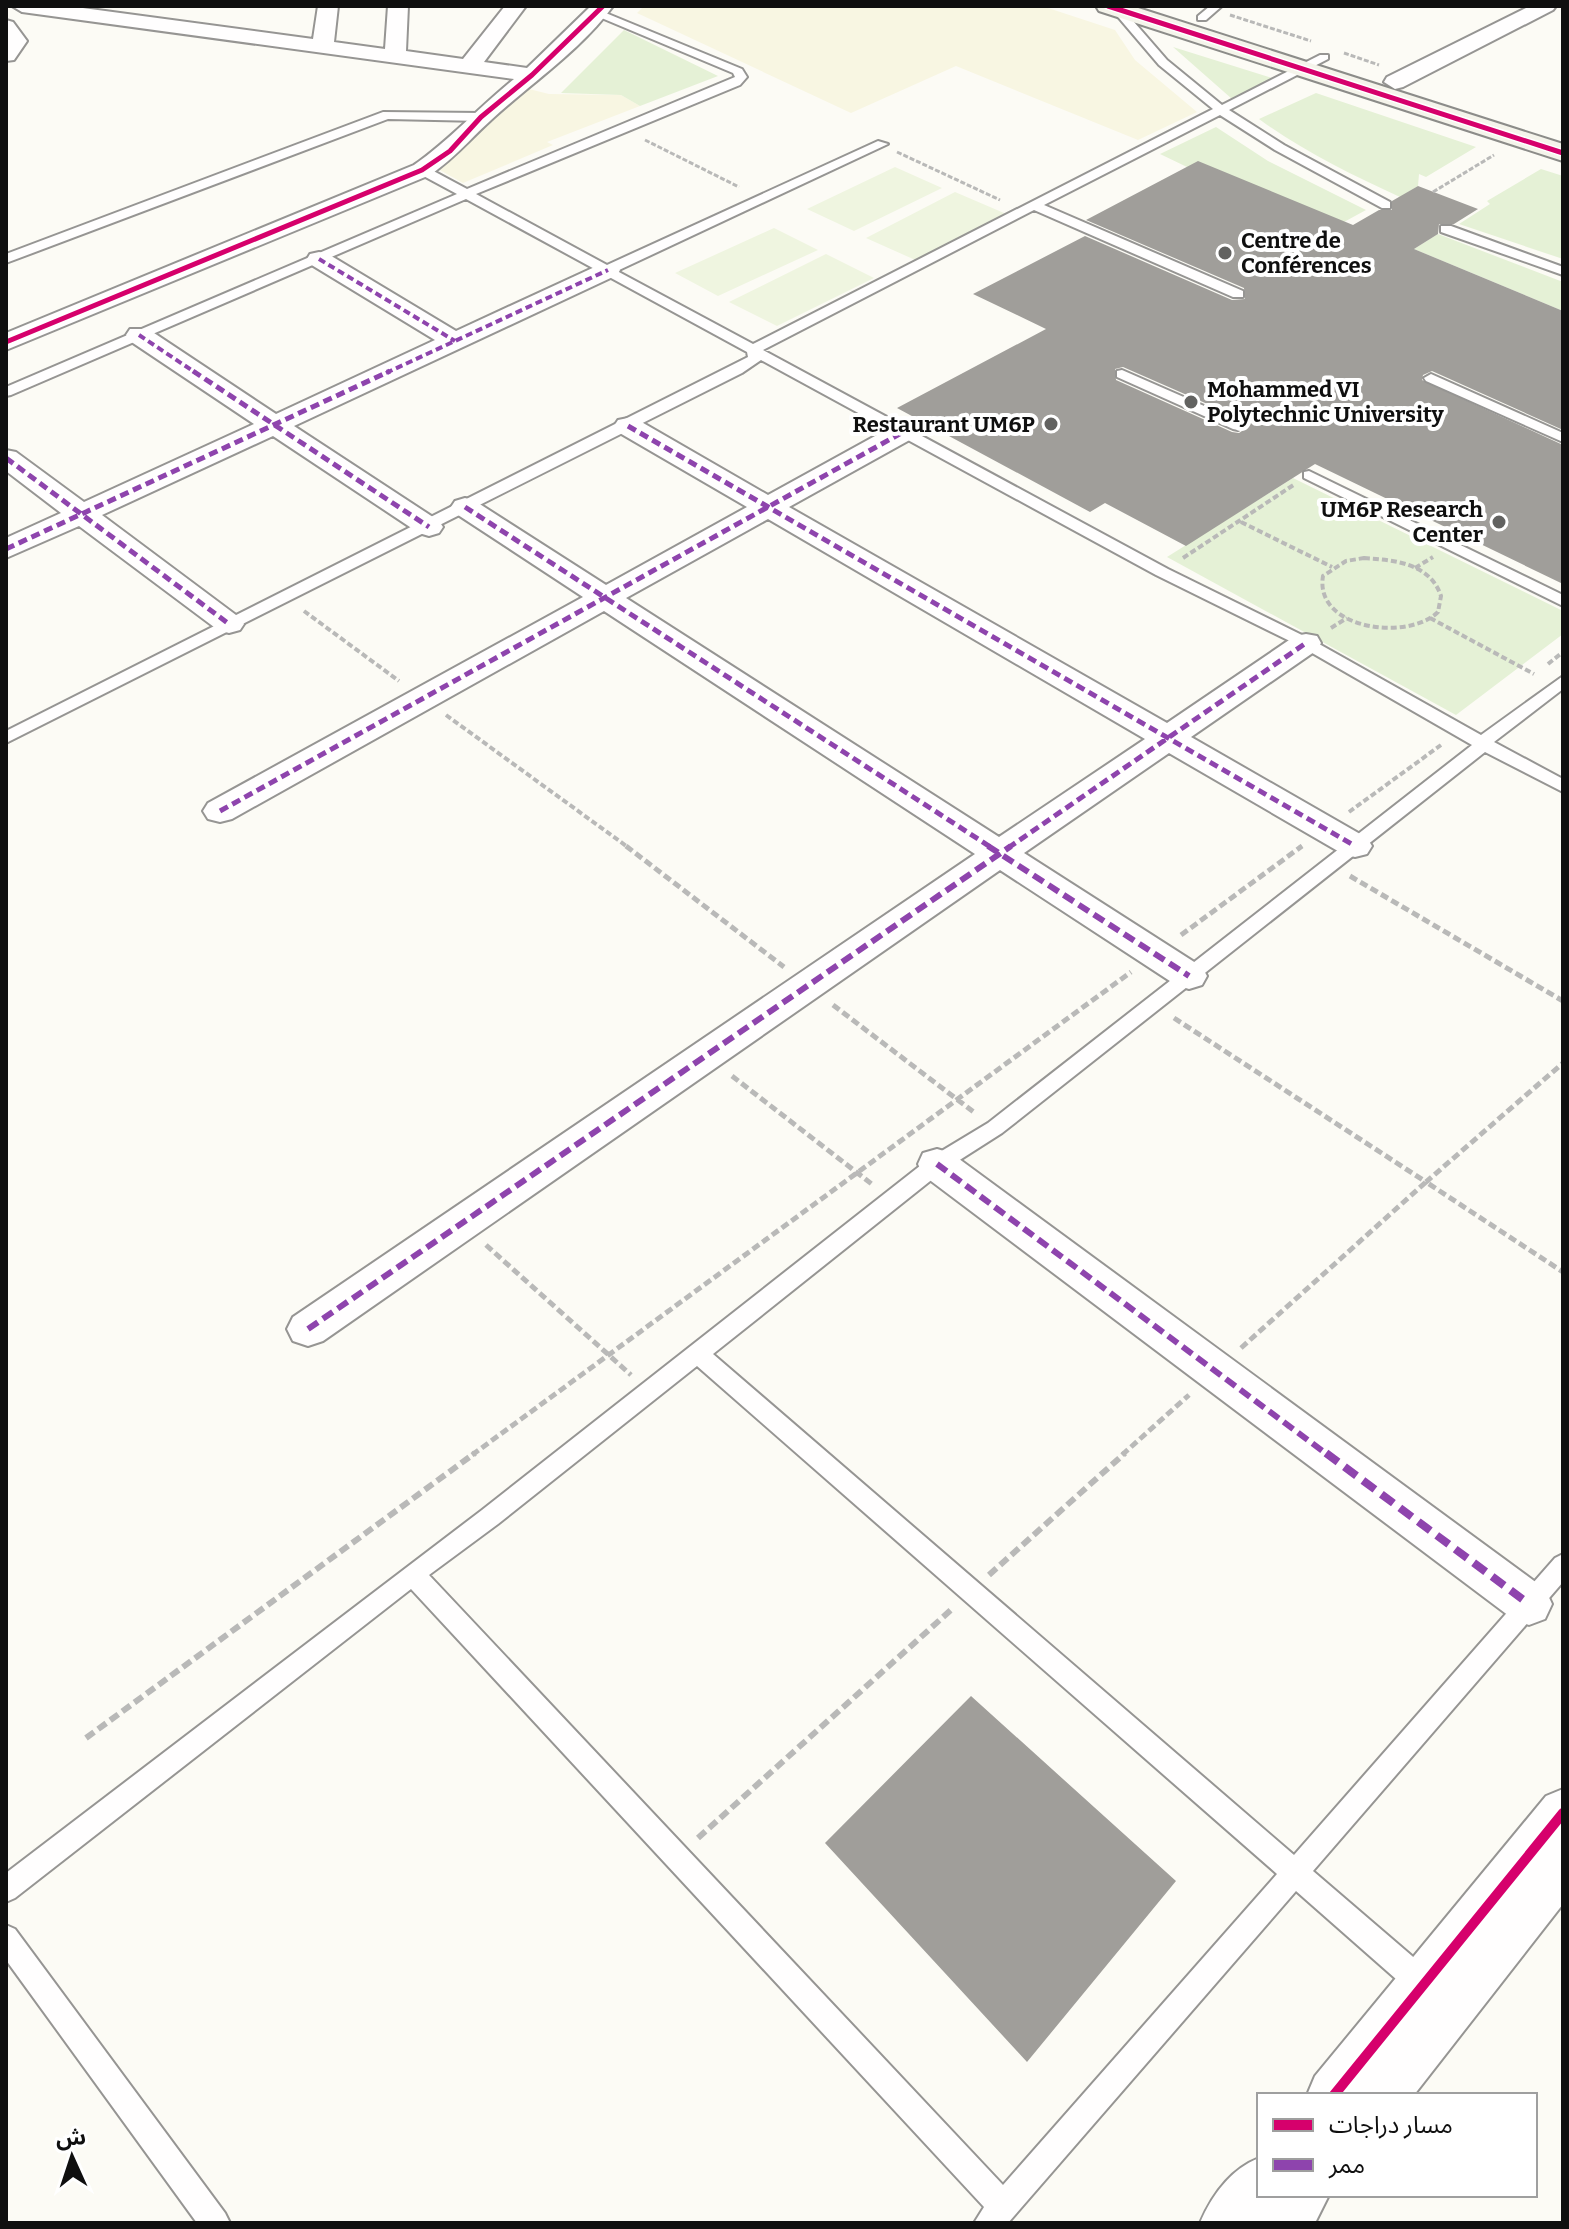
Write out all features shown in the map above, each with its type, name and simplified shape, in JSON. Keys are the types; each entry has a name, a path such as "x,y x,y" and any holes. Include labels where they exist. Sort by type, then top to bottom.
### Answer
{"street":[{"path":"22,6 126,13 214,31 532,75"},
{"path":"214,31 220,6"},
{"path":"323,45 328,6"},
{"path":"395,56 398,6"},
{"path":"470,65 512,10 486,6"},
{"path":"1165,6 1209,12 1479,112 1563,136"},
{"path":"1395,82 1546,6"},
{"path":"1113,8 1563,153"},
{"path":"6,342 422,170 450,151 481,117 532,75 599,9"},
{"path":"319,259 455,341"},
{"path":"6,549 608,270"},
{"path":"139,335 429,527"},
{"path":"628,426 1355,846"},
{"path":"220,811 905,431"},
{"path":"6,458 229,624"},
{"path":"465,507 1189,976"},
{"path":"308,1329 1306,643"},
{"path":"937,1164 1529,1604"},
{"path":"1382,2093 1437,1997 1563,1813"},
{"path":"1336,2093 1437,1997 1563,1864"},
{"path":"1228,2223 1257,2187"},
{"path":"1280,2223 1300,2197"}],"lane":[{"path":"1113,8 1179,77 1222,110 1283,150 1386,205"},
{"path":"6,392 466,194 736,83 741,77 738,71 599,9"},
{"path":"754,349 1324,57"},
{"path":"6,259 387,115 481,117"},
{"path":"608,270 882,144"},
{"path":"422,170 1162,572 1306,643 1563,786"},
{"path":"1032,209 1238,294"},
{"path":"1446,229 1563,271"},
{"path":"6,738 737,370 755,359 754,349"},
{"path":"1122,374 1238,426"},
{"path":"1431,378 1563,438"},
{"path":"1309,475 1563,601"},
{"path":"6,1889 490,1517 937,1164 995,1128 1563,681"},
{"path":"698,1354 1437,1997"},
{"path":"412,1574 676,1857 996,2214 1563,1565"},
{"path":"6,1938 215,2223"}],"path":[{"path":"622,129 762,201"},
{"path":"1433,192 1519,140"},
{"path":"882,144 1032,209"},
{"path":"1162,572 1309,475"},
{"path":"1241,522 1332,567"},
{"path":"1374,558 1403,563 1420,570 1433,580 1440,591 1442,603 1437,614 1430,618 1412,626 1379,628 1347,618 1323,598 1320,587 1323,576 1332,567 1346,561 1374,558"},
{"path":"285,597 604,829 995,1128"},
{"path":"1430,618 1534,674"},
{"path":"86,1738 1460,731"},
{"path":"1331,865 1563,1001"},
{"path":"1153,1004 1563,1272"},
{"path":"706,1055 891,1200"},
{"path":"676,1857 1426,1182 1563,1063"},
{"path":"462,1223 650,1392"}],"shaded area":[{"path":"644,6 1042,6 1115,30 1135,60 1197,112 1138,140 956,66 851,113 637,13"},
{"path":"525,88 549,94 621,95 640,106 547,142 553,145 463,183 438,169"}],"green space":[{"path":"624,30 718,76 640,106 621,95 561,93"},
{"path":"1173,47 1285,82 1240,106"},
{"path":"1316,93 1476,147 1426,177 1419,174 1418,186 1400,197 1327,161 1259,119"},
{"path":"1216,127 1268,161 1366,210 1344,222 1187,167 1160,154"},
{"path":"895,167 942,188 854,231 807,209"},
{"path":"1541,169 1563,176 1563,259 1459,224 1490,204 1487,201"},
{"path":"955,192 1011,216 922,263 866,238"},
{"path":"774,228 818,250 718,296 675,273"},
{"path":"1438,234 1563,282 1563,311 1414,249"},
{"path":"826,254 874,278 777,326 729,302"},
{"path":"1293,478 1563,611 1563,634 1456,715 1167,557"}],"building":[{"path":"1198,161 1353,225 1379,210 1392,210 1392,201 1418,186 1478,209 1454,224 1439,224 1438,234 1414,249 1563,311 1563,430 1432,371 1423,375 1422,380 1563,445 1563,584 1315,464 1186,546 1105,503 1090,512 897,408 1046,329 973,294 1085,236 1232,300 1245,299 1244,288 1086,220","holes":["1123,367 1244,420 1248,427 1239,433 1232,432 1116,380 1115,369"]},
{"path":"971,1696 1176,1881 1027,2062 825,1843"}],"marked path":[{"path":"319,259 455,341"},
{"path":"6,549 608,270"},
{"path":"139,335 429,527"},
{"path":"628,426 1355,846"},
{"path":"220,811 905,431"},
{"path":"6,458 229,624"},
{"path":"465,507 1189,976"},
{"path":"308,1329 1306,643"},
{"path":"937,1164 1529,1604"}],"cycle path":[{"path":"6,342 422,170 450,151 481,117 532,75 603,6"},
{"path":"1108,6 1563,153"},
{"path":"1336,2093 1563,1813"}],"place":[{"name":"Centre de Conférences","path":"1225,253"},
{"name":"Mohammed VI Polytechnic University","path":"1191,402"},
{"name":"Restaurant UM6P","path":"1051,424"},
{"name":"UM6P Research Center","path":"1499,522"}]}
